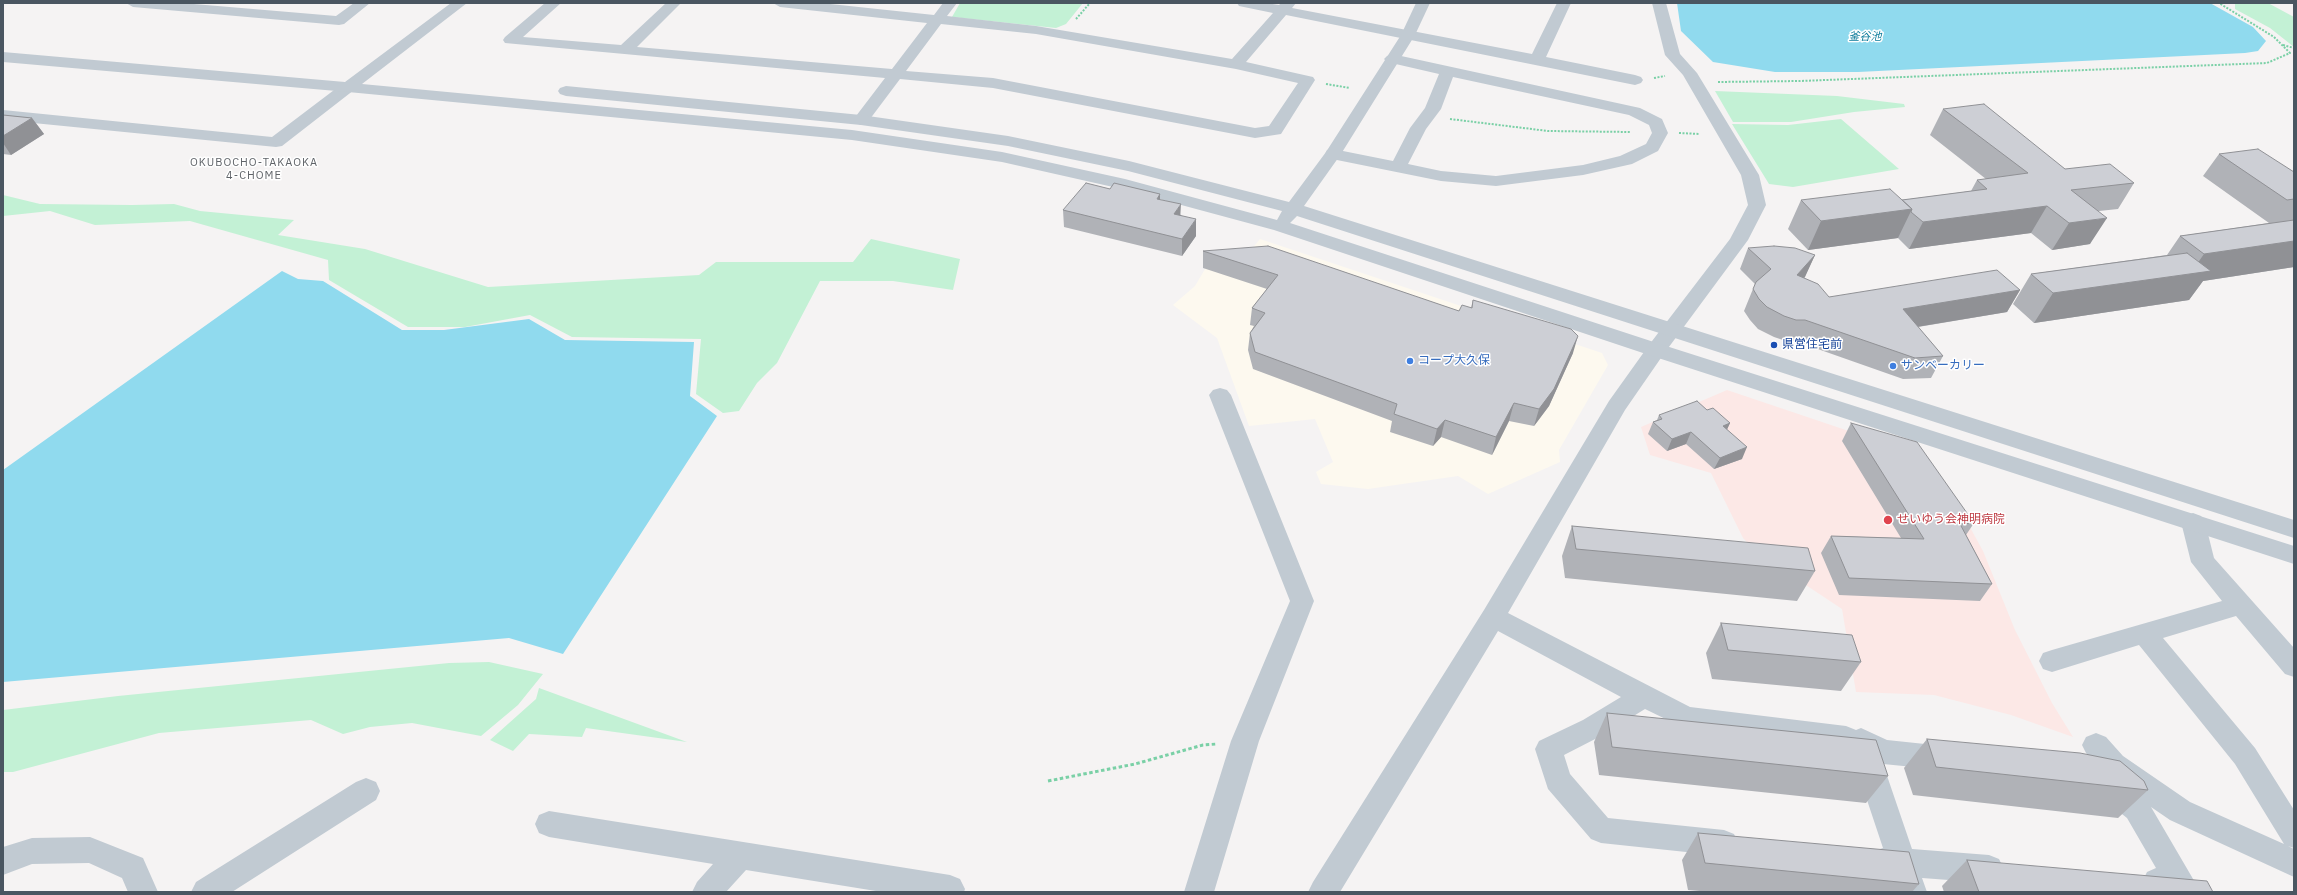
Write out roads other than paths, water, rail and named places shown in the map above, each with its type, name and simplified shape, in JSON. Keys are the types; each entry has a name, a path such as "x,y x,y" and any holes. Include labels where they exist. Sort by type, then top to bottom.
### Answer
{"street":[{"path":"132,3 339,20 363,3"},
{"path":"3,115 276,142 348,86 460,3"},
{"path":"554,3 510,40 993,83 1255,133 1275,130 1307,80 1236,64 1036,30 780,3"},
{"path":"624,51 674,3"},
{"path":"861,120 950,3"},
{"path":"1244,3 1286,6 1408,35 1635,80"},
{"path":"1280,226 1333,154 1408,35 1423,3"},
{"path":"1537,60 1564,3"},
{"path":"1323,892 1493,616 1617,406 1656,350 1739,240 1756,206 1750,175 1691,77 1673,55 1659,3"},
{"path":"1236,64 1286,6"},
{"path":"3,43 521,88"},
{"path":"3,57 348,86 852,136 1002,157 1125,184 1280,226 1656,350 2294,555"},
{"path":"1333,154 1441,176 1496,181 1583,170 1626,160 1652,147 1660,133 1656,122 1634,111 1392,59"},
{"path":"1398,168 1418,128 1433,109 1448,71"},
{"path":"552,90 861,120 1008,141 1129,166 1294,208 1671,331 2294,529"},
{"path":"1199,892 1245,742 1302,601 1220,395"},
{"path":"2193,522 2203,562 2294,666"},
{"path":"2052,661 2241,605"},
{"path":"1493,616 1686,718 1861,740 1883,752 1968,760"},
{"path":"2144,633 2245,756 2294,836"},
{"path":"1644,696 1592,728 1549,749 1558,780 1601,830 1752,846"},
{"path":"1861,740 1912,892"},
{"path":"2096,745 2114,765 2180,811 2294,863"},
{"path":"2083,774 2099,778 2136,809 2181,884 2133,880"},
{"path":"206,892 366,791"},
{"path":"548,824 950,889 948,892"},
{"path":"3,861 32,851 90,850 133,868 143,892"},
{"path":"707,892 740,855"},
{"path":"1863,859 2014,871"}],"water":[{"name":"釜谷池","path":"1677,3 2210,3 2253,27 2266,41 2258,51 2245,53 1858,72 1775,72 1713,62 1681,31"},
{"path":"282,271 298,279 323,281 402,330 444,330 529,319 565,340 694,342 690,396 717,416 563,654 509,638 3,682 3,470"}],"place":[{"name":"県営住宅前","path":"1774,345"},
{"name":"コープ大久保","path":"1410,361"},
{"name":"サンベーカリー","path":"1893,366"},
{"name":"せいゆう会神明病院","path":"1888,520"}],"district":[{"name":"OKUBOCHO-TAKAOKA 4-CHOME","path":"254,169"}]}
